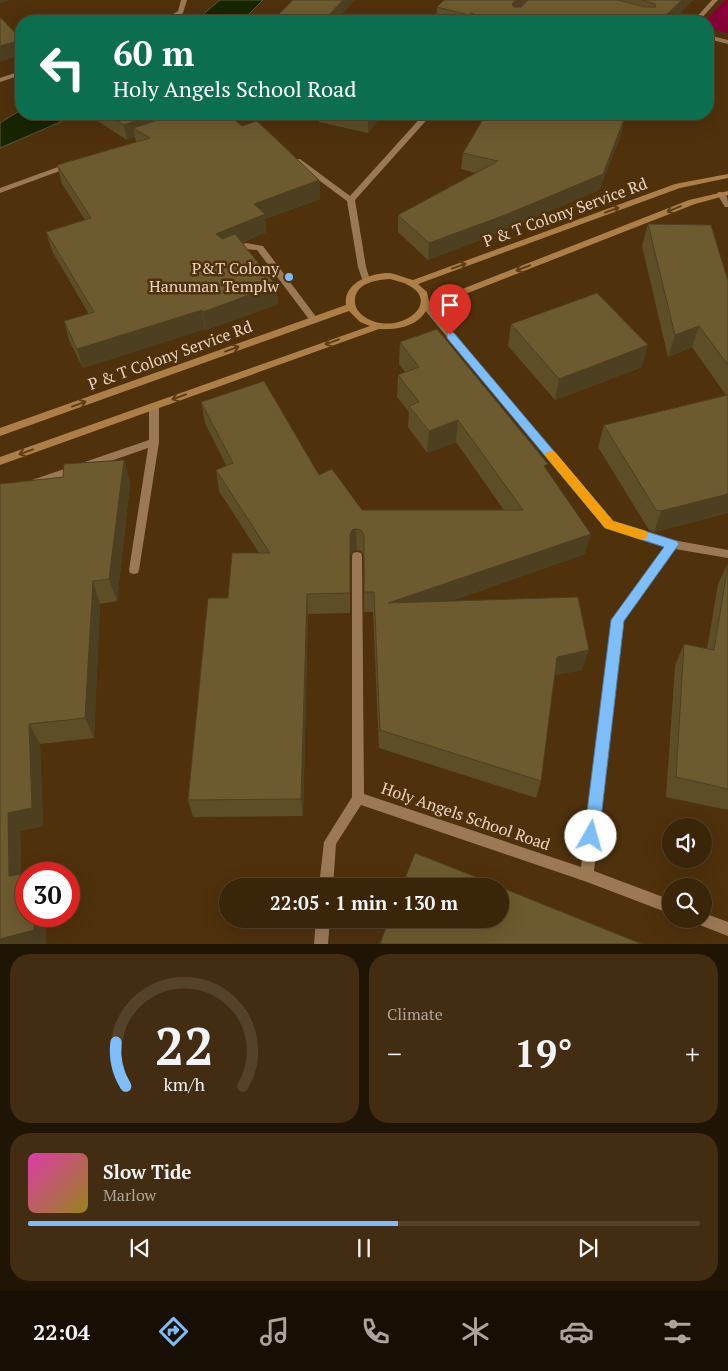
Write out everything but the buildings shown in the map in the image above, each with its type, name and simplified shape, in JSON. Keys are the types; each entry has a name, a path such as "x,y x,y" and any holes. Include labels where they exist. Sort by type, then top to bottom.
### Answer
{"street":[{"path":"176,15 181,12 184,0"},
{"path":"701,15 715,0"},
{"path":"714,38 728,42"},
{"path":"0,80 15,75"},
{"path":"351,200 423,120"},
{"path":"287,154 351,200 362,267 366,280"},
{"path":"0,191 84,161"},
{"name":"P & T Colony Service Rd","path":"413,283 678,186 728,176"},
{"path":"426,306 692,202 724,194 728,205"},
{"path":"224,253 244,246 260,248 314,320"},
{"path":"0,461 378,326 403,325 414,320 426,306 426,298 421,290 413,283 390,276 366,280 357,286 351,293 350,307 357,317 378,326"},
{"path":"426,306 609,524 673,544 728,554"},
{"name":"P & T Colony Service Rd","path":"0,432 350,307"},
{"path":"134,570 154,442 154,406"},
{"path":"27,486 154,442"},
{"path":"587,876 618,620 673,544"},
{"path":"357,556 358,798"},
{"name":"Holy Angels School Road","path":"327,878 330,842 358,798 587,876 662,904"},
{"path":"712,923 728,929"},
{"path":"321,944 322,928"}],"shaded area":[{"path":"220,0 263,0 248,15 202,15"},
{"path":"725,0 728,0 728,33 714,30 714,15 711,15"},
{"path":"15,114 15,120 65,120 0,148 0,123"}],"slow traffic":[{"path":"551,455 609,524 642,535"}],"place":[{"name":"P&T Colony Hanuman Templw","path":"289,277"}],"route":[{"path":"450,335 609,524 673,544 618,620 591,836"}]}
